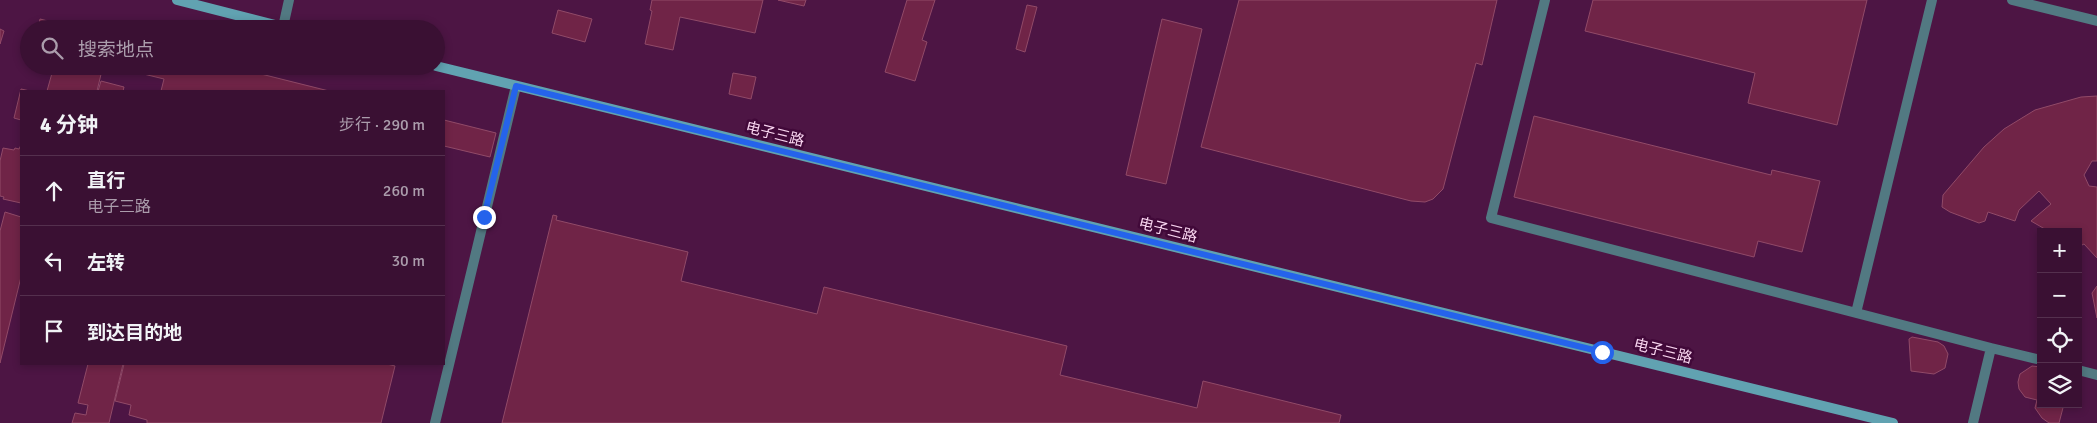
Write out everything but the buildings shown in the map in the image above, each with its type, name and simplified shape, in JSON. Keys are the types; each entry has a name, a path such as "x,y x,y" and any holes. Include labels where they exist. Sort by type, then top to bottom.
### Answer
{"street":[{"path":"177,0 256,20"},
{"path":"288,20 290,0"},
{"path":"1545,0 1492,218 2037,359"},
{"path":"1856,313 1932,0"},
{"path":"2012,0 2097,22"},
{"name":"电子三路","path":"445,68 1893,423"},
{"path":"435,423 516,86"},
{"path":"1973,423 1991,348"},
{"path":"2082,371 2097,375"}],"route":[{"path":"484,217 516,86 1602,352"}]}
